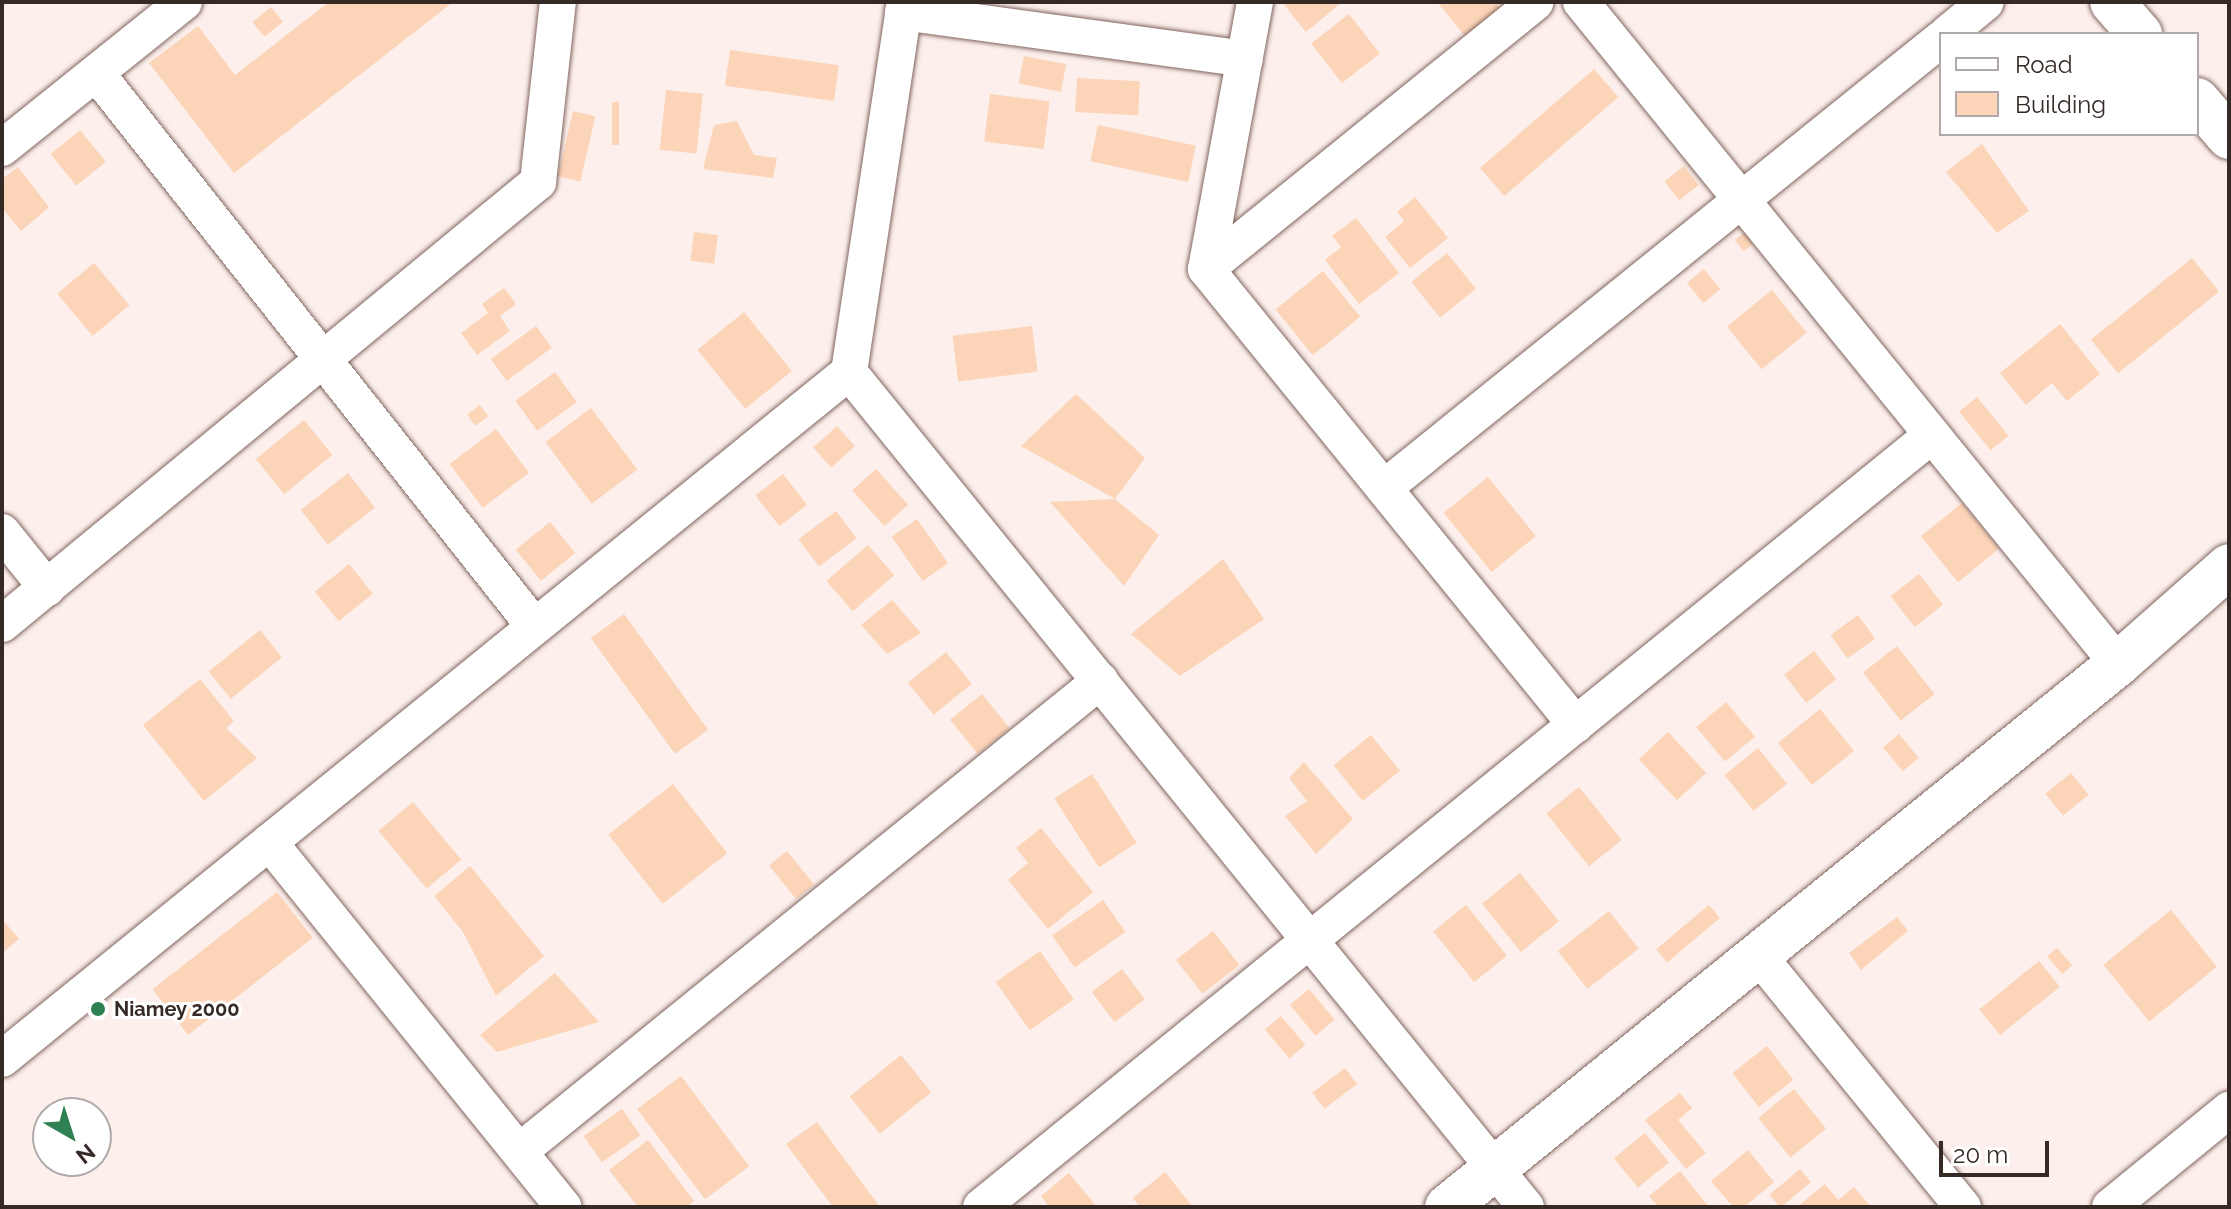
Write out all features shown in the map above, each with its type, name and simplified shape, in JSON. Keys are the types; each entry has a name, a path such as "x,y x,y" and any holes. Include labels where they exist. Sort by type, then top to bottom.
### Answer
{"street":[{"path":"2,148 184,2"},
{"path":"2,624 538,182 558,2"},
{"path":"1255,2 1206,269 1576,725"},
{"path":"1206,269 1536,2"},
{"path":"1581,2 2118,664"},
{"path":"1949,32 1986,2"},
{"path":"2112,2 2138,32"},
{"path":"2,1059 849,372 904,7 1245,59"},
{"path":"1384,488 1939,41"},
{"path":"97,74 535,627"},
{"path":"2199,102 2229,137"},
{"path":"849,372 1526,1207"},
{"path":"981,1207 1932,435"},
{"path":"2,532 47,588"},
{"path":"1447,1207 2118,664 2229,566"},
{"path":"520,1151 1100,681"},
{"path":"269,842 564,1207"},
{"path":"1758,955 1963,1207"},
{"path":"2110,1207 2229,1110"}],"building":[{"path":"329,2 453,2 234,173 149,63 198,26 235,75"},
{"path":"1282,2 1342,2 1306,32"},
{"path":"1437,2 1495,2 1500,8 1465,36"},
{"path":"271,7 283,22 264,37 252,22"},
{"path":"1349,14 1380,53 1342,83 1311,44"},
{"path":"730,50 839,65 834,101 725,86"},
{"path":"1024,56 1066,64 1061,92 1019,83"},
{"path":"1594,69 1618,97 1504,196 1480,168"},
{"path":"1077,78 1140,81 1138,115 1075,112"},
{"path":"666,90 703,94 697,154 660,150"},
{"path":"990,94 1050,101 1044,149 984,142"},
{"path":"612,102 619,102 619,145 612,145"},
{"path":"573,111 595,116 580,181 558,176"},
{"path":"737,121 754,155 777,158 773,178 703,169 714,125"},
{"path":"1098,125 1196,146 1188,182 1090,161"},
{"path":"80,130 106,162 76,186 50,154"},
{"path":"1982,144 2029,211 1997,233 1946,172"},
{"path":"1684,166 1699,185 1679,200 1664,181"},
{"path":"18,167 49,207 21,231 2,208 2,179"},
{"path":"1415,197 1448,238 1410,268 1385,237 1404,221 1397,212"},
{"path":"1356,218 1399,273 1359,304 1325,260 1341,247 1332,236"},
{"path":"694,232 718,235 714,264 690,261"},
{"path":"1745,232 1754,243 1744,251 1735,240"},
{"path":"1447,253 1476,289 1440,318 1411,282"},
{"path":"2192,258 2219,291 2118,373 2091,340"},
{"path":"94,263 129,305 93,336 57,294"},
{"path":"1704,269 1720,289 1703,303 1687,283"},
{"path":"1323,271 1360,317 1313,355 1276,309"},
{"path":"504,288 516,304 500,316 510,331 477,355 461,333 488,313 482,304"},
{"path":"1772,290 1807,333 1762,369 1727,327"},
{"path":"744,312 792,371 745,409 697,350"},
{"path":"2060,324 2100,374 2067,401 2052,383 2026,405 2000,373"},
{"path":"536,326 552,348 507,381 491,359"},
{"path":"1032,326 1038,372 958,381 953,336"},
{"path":"555,372 577,402 537,431 515,401"},
{"path":"1076,394 1145,458 1115,499 1021,446"},
{"path":"1977,397 2008,436 1991,450 1959,411"},
{"path":"480,405 488,416 475,426 467,414"},
{"path":"591,408 637,469 592,504 545,442"},
{"path":"304,420 332,455 284,494 256,459"},
{"path":"837,426 855,446 831,467 813,447"},
{"path":"496,429 529,473 483,508 450,464"},
{"path":"876,469 908,505 884,526 852,490"},
{"path":"348,473 375,508 328,545 301,510"},
{"path":"783,474 807,505 779,526 755,496"},
{"path":"1488,477 1536,536 1492,572 1444,513"},
{"path":"1115,499 1159,535 1124,586 1050,502"},
{"path":"1962,503 1999,549 1958,582 1921,536"},
{"path":"836,511 856,538 819,566 798,539"},
{"path":"917,519 948,563 923,581 892,537"},
{"path":"550,522 575,553 541,581 516,550"},
{"path":"868,545 894,575 853,611 826,581"},
{"path":"1223,559 1264,619 1180,676 1131,634"},
{"path":"349,564 373,594 339,621 315,592"},
{"path":"1919,574 1943,605 1915,627 1891,596"},
{"path":"892,600 921,633 887,654 861,625"},
{"path":"624,614 708,730 675,754 591,638"},
{"path":"1858,615 1875,638 1848,658 1830,635"},
{"path":"260,630 282,657 231,699 209,672"},
{"path":"1897,646 1935,694 1901,721 1863,672"},
{"path":"1814,651 1836,679 1806,703 1784,674"},
{"path":"946,652 972,684 934,715 908,683"},
{"path":"200,679 234,721 226,728 257,758 204,801 143,725"},
{"path":"982,694 1010,728 978,754 950,720"},
{"path":"1726,702 1755,736 1725,762 1696,727"},
{"path":"1820,709 1854,751 1812,785 1778,743"},
{"path":"1668,732 1706,773 1677,800 1639,759"},
{"path":"1899,734 1919,758 1903,771 1883,747"},
{"path":"1371,735 1400,771 1363,801 1334,765"},
{"path":"1758,748 1787,784 1754,811 1725,775"},
{"path":"1304,762 1353,819 1316,854 1285,816 1307,801 1289,778"},
{"path":"2071,773 2089,795 2063,816 2045,794"},
{"path":"1092,774 1137,843 1099,867 1054,799"},
{"path":"673,784 727,853 663,904 608,834"},
{"path":"1579,787 1622,840 1589,866 1546,813"},
{"path":"413,802 461,859 427,888 379,831"},
{"path":"1041,828 1093,892 1048,929 1008,880 1028,863 1016,848"},
{"path":"787,851 814,884 796,899 769,865"},
{"path":"470,866 544,956 496,996 463,932 434,896"},
{"path":"1520,873 1559,921 1521,952 1482,904"},
{"path":"277,892 313,938 188,1035 152,989"},
{"path":"1103,900 1125,932 1075,968 1052,936"},
{"path":"1466,905 1507,956 1474,982 1433,931"},
{"path":"1709,905 1720,918 1667,962 1656,949"},
{"path":"2171,910 2217,967 2149,1021 2103,965"},
{"path":"1609,911 1639,949 1587,989 1558,951"},
{"path":"1897,917 1908,931 1861,970 1849,953"},
{"path":"2,919 19,939 2,953"},
{"path":"1213,931 1239,965 1202,994 1176,960"},
{"path":"2057,948 2072,965 2062,974 2047,957"},
{"path":"1040,951 1074,999 1030,1030 996,982"},
{"path":"2039,961 2060,987 2000,1035 1979,1009"},
{"path":"1122,969 1145,999 1115,1022 1092,992"},
{"path":"555,973 599,1022 497,1052 480,1035"},
{"path":"1309,989 1335,1020 1316,1036 1290,1005"},
{"path":"1281,1016 1305,1045 1289,1059 1265,1029"},
{"path":"1767,1046 1793,1080 1759,1107 1732,1073"},
{"path":"901,1055 931,1092 880,1134 850,1097"},
{"path":"1345,1068 1357,1084 1324,1109 1312,1093"},
{"path":"681,1076 749,1166 705,1199 637,1109"},
{"path":"1794,1089 1826,1129 1790,1158 1758,1118"},
{"path":"1680,1093 1692,1108 1678,1120 1706,1153 1686,1169 1645,1120"},
{"path":"622,1109 640,1135 602,1162 583,1136"},
{"path":"817,1122 880,1207 833,1207 786,1144"},
{"path":"1645,1133 1669,1163 1638,1188 1614,1158"},
{"path":"648,1140 694,1201 686,1207 638,1207 609,1170"},
{"path":"1748,1150 1774,1182 1744,1207 1733,1207 1711,1181"},
{"path":"1800,1169 1811,1182 1781,1207 1769,1195"},
{"path":"1680,1171 1709,1207 1658,1207 1649,1196"},
{"path":"1165,1172 1193,1207 1140,1207 1133,1198"},
{"path":"1069,1173 1097,1207 1049,1207 1041,1196"},
{"path":"1825,1184 1838,1200 1854,1187 1871,1207 1797,1207"}],"place":[{"name":"Niamey 2000","path":"98,1009"}]}
